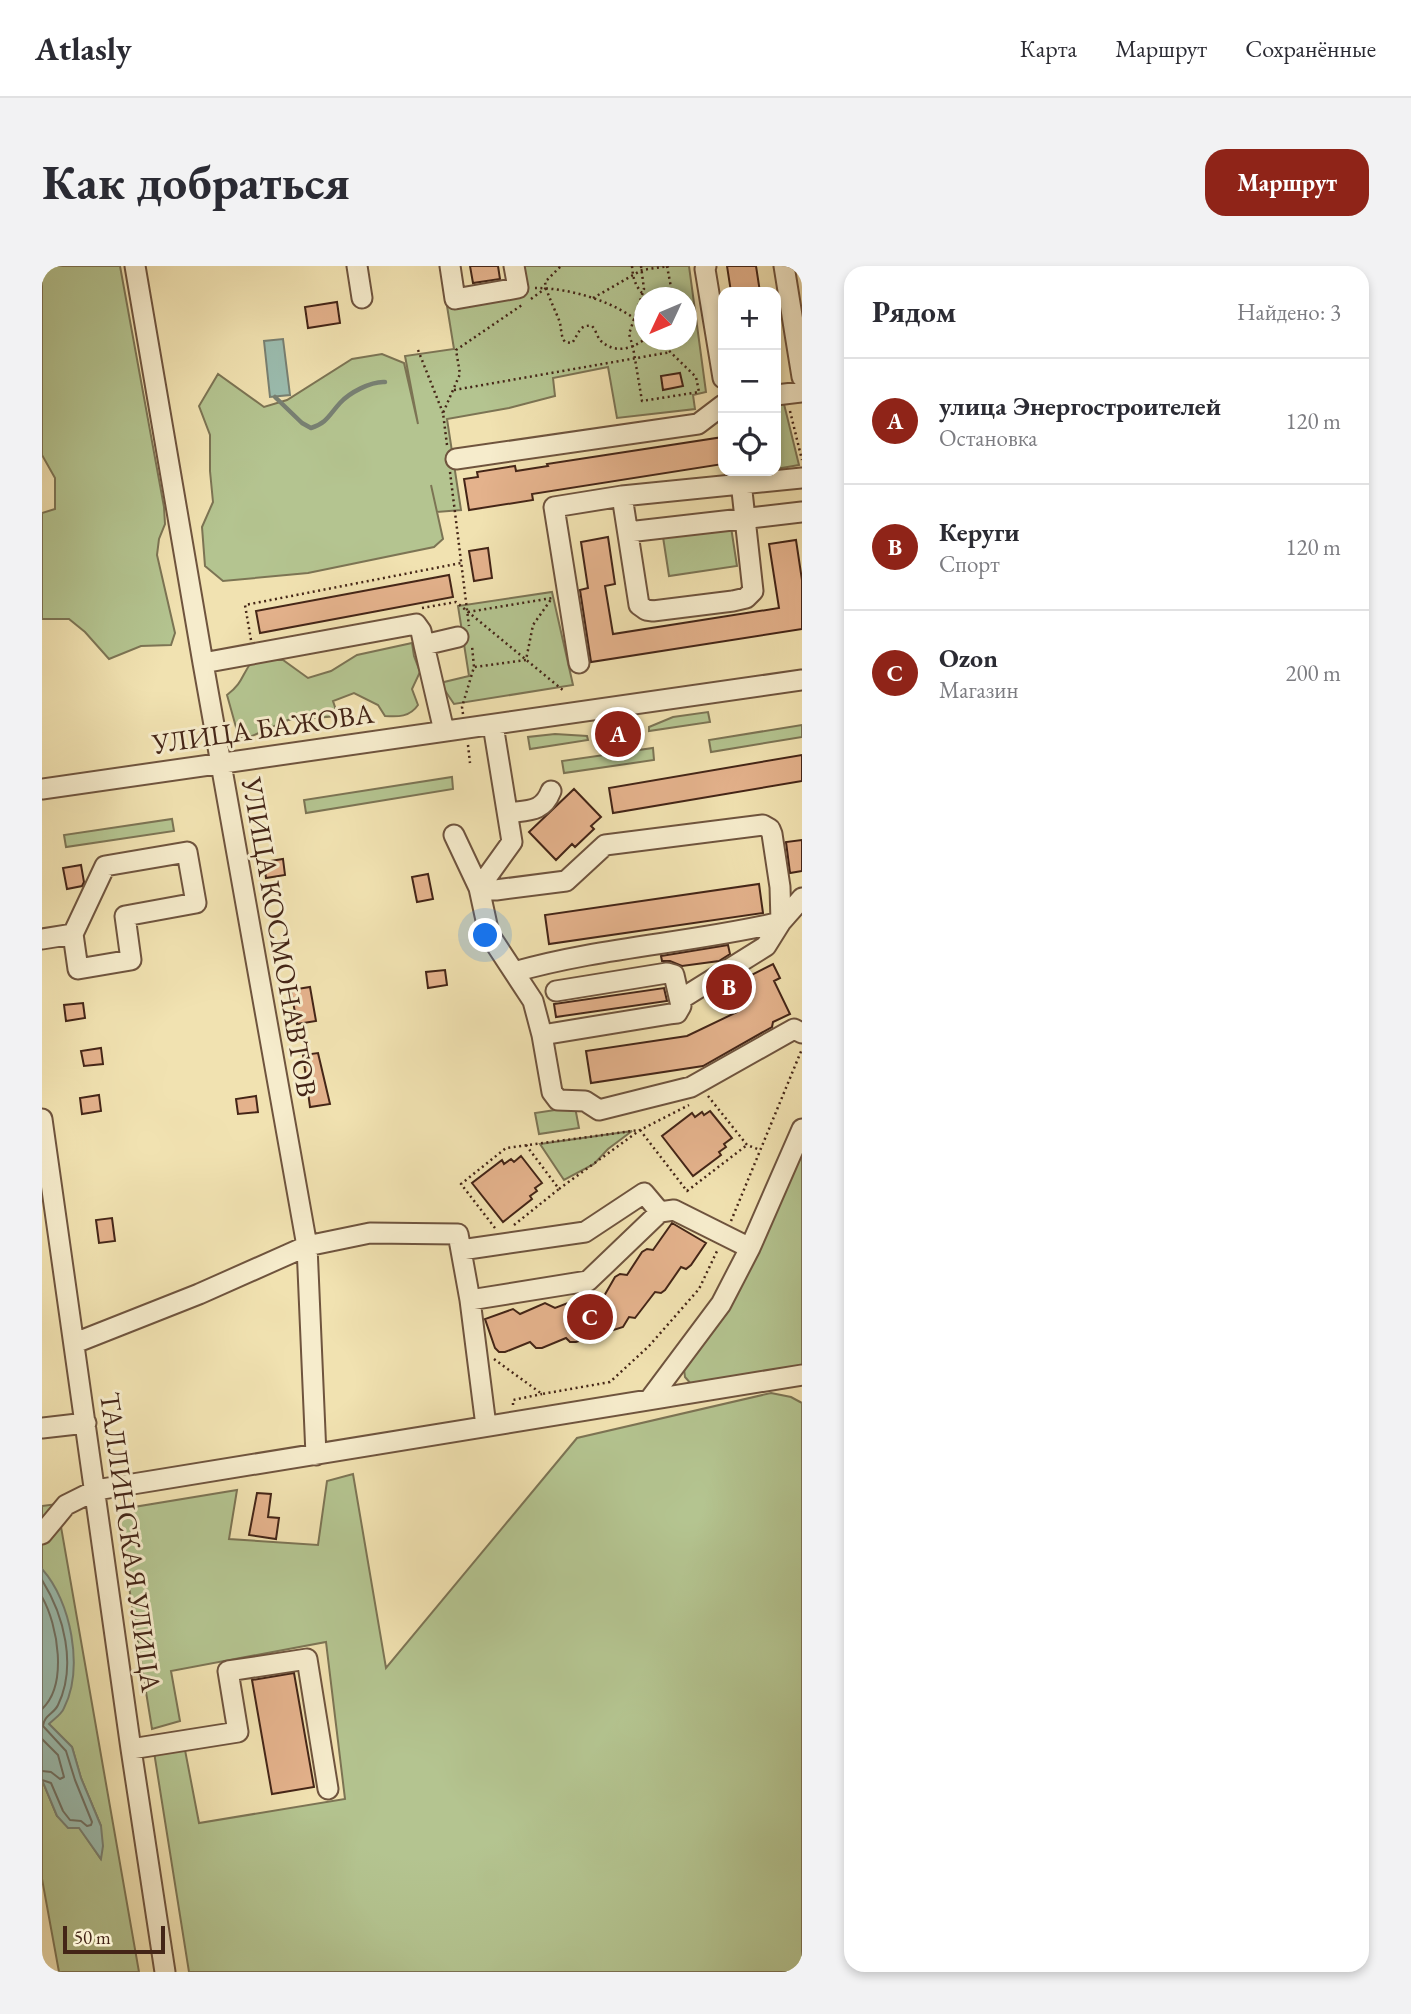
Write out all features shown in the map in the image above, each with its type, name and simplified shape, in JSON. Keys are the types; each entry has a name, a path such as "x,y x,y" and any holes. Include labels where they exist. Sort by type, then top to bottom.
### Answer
{"street":[{"name":"УЛИЦА КОСМОНАВТОВ","path":"135,266 220,762 307,1245 316,1455"},
{"path":"357,266 362,298"},
{"path":"450,266 455,299 518,289 514,266"},
{"path":"706,266 718,350"},
{"path":"783,266 802,377"},
{"path":"451,460 698,424 718,409"},
{"path":"579,663 554,507 741,482 802,478"},
{"path":"622,496 639,605 653,611 733,601 746,598 753,591 741,482"},
{"path":"628,532 802,512"},
{"path":"203,663 416,624 421,631 444,731"},
{"path":"424,645 466,634"},
{"name":"УЛИЦА БАЖОВА","path":"42,789 802,680"},
{"path":"479,888 512,842 493,724"},
{"path":"508,813 537,808 547,802 551,791"},
{"path":"479,888 496,890 566,881 605,845 763,824 772,834 780,887 781,922"},
{"path":"454,835 479,888 489,934 533,1001 552,1092 558,1100 585,1101 599,1110 691,1087 794,1029 802,1033"},
{"path":"187,852 197,903 125,916 131,960 79,969 73,934 105,866 187,852"},
{"path":"681,999 766,946 781,922 802,898"},
{"path":"514,972 547,963 729,935 781,922"},
{"path":"42,939 73,934"},
{"path":"540,1028 677,1013 681,1006 674,975 667,973 556,991"},
{"name":"ТАЛЛИНСКАЯ УЛИЦА","path":"42,1119 165,1972"},
{"path":"650,1399 721,1304 750,1248 802,1129"},
{"path":"461,1250 585,1232 644,1193 660,1212"},
{"path":"470,1300 588,1281 660,1212 674,1210 750,1248"},
{"path":"75,1343 199,1294 307,1245 370,1233 458,1234 470,1300 486,1426"},
{"path":"677,1363 678,1378 683,1386 698,1391"},
{"path":"42,1534 66,1505 96,1490 802,1375"},
{"path":"42,1428 86,1423"},
{"path":"131,1749 238,1732 228,1671 307,1659 328,1789"}],"path":[{"path":"561,266 545,282 565,342 572,343 580,327 586,325 592,326 600,340 611,347 633,347"},
{"path":"632,266 637,287"},
{"path":"593,298 643,267 668,266 671,287"},
{"path":"643,267 644,287"},
{"path":"453,390 635,359 671,352 696,377 699,392 642,401 635,359 633,347 629,334 634,317 593,298 546,288 518,289"},
{"path":"443,413 460,373 456,351 546,288"},
{"path":"418,350 443,413 451,460 468,612 466,634 474,667 462,707 470,763"},
{"path":"788,394 802,460"},
{"path":"468,612 552,598 534,625 527,660 474,667"},
{"path":"485,1353 542,1394 610,1382 649,1346 698,1289 725,1235 802,1049"},
{"path":"708,1096 747,1145 760,1150"},
{"path":"511,1227 640,1130 697,1101"},
{"path":"640,1130 687,1191 747,1145"},
{"path":"504,1229 496,1230 461,1184 506,1148 640,1130"},
{"path":"526,1145 559,1189"}],"green space":[{"path":"42,266 120,266 164,507 165,524 157,555 175,633 171,645 141,646 109,659 85,632 69,619 42,619 42,513 55,509 55,478 42,455"},
{"path":"521,266 689,266 692,287 634,287 634,350 697,350 697,325 706,392 693,395 695,409 617,418 608,367 553,378 555,396 509,408 447,419 461,510 437,512 443,539 434,547 308,573 223,581 205,566 202,527 213,502 210,435 199,406 218,374 264,407 287,400 352,359 382,354 404,363 418,424 405,356 454,349 447,306 525,294"},
{"path":"781,400 783,400 799,465 781,468"},
{"path":"731,527 737,566 669,576 663,537"},
{"path":"552,592 573,685 454,704 440,683 469,676 458,606"},
{"path":"412,643 420,672 412,689 418,705 411,712 399,716 385,716 378,705 354,693 333,701 338,716 288,720 252,736 239,738 227,695 240,682 253,660 283,660 308,678 331,671 357,655"},
{"path":"708,712 710,722 649,731 649,727 673,717"},
{"path":"802,725 802,737 711,752 709,740"},
{"path":"555,734 587,736 588,740 530,749 528,737"},
{"path":"653,748 654,760 564,773 562,761"},
{"path":"452,777 453,789 306,813 304,800"},
{"path":"172,819 174,831 66,847 64,835"},
{"path":"575,1107 579,1128 539,1134 535,1113"},
{"path":"632,1131 608,1149 594,1164 564,1180 540,1144"},
{"path":"802,1145 802,1368 691,1384 685,1377 684,1369"},
{"path":"771,1393 791,1397 802,1403 802,1972 189,1972 154,1752 185,1750 199,1823 345,1799 326,1642 171,1671 180,1721 152,1729 119,1525 128,1508 237,1490 229,1539 318,1545 327,1481 353,1474 386,1668 577,1438"},
{"path":"57,1504 139,1972 59,1972 42,1879 42,1780 57,1816 79,1827 100,1858 101,1826 81,1778 72,1747 49,1724 42,1506"}],"water":[{"path":"283,339 290,395 270,397 264,341"},
{"path":"42,1569 52,1583 67,1616 73,1655 70,1692 63,1710 49,1724 72,1747 81,1778 101,1826 101,1859 79,1828 68,1828 57,1816 42,1780"}],"building":[{"path":"470,266 498,266 500,279 473,283"},
{"path":"727,266 756,266 759,287 730,287"},
{"path":"337,302 340,323 308,328 305,307"},
{"path":"680,373 683,386 663,390 661,376"},
{"path":"718,438 718,465 532,494 533,500 469,510 464,479 478,477 477,472 515,466 516,471 548,466 547,464"},
{"path":"608,537 615,584 605,586 613,634 779,608 769,544 796,540 802,580 802,629 591,662 580,590 588,588 581,542"},
{"path":"488,548 492,578 474,581 469,551"},
{"path":"449,575 453,597 260,633 256,611"},
{"path":"802,755 802,781 613,813 609,788"},
{"path":"574,789 601,817 591,826 594,829 575,847 572,844 556,860 529,832"},
{"path":"802,840 802,871 790,873 786,842"},
{"path":"283,859 285,875 266,878 264,862"},
{"path":"81,865 84,882 82,886 67,889 63,868"},
{"path":"428,874 433,899 417,902 412,877"},
{"path":"759,884 763,913 549,944 545,915"},
{"path":"728,945 730,954 719,961 682,966 662,961 661,956"},
{"path":"773,964 780,978 774,981 790,1014 773,1022 772,1027 703,1066 591,1083 586,1051 687,1036 737,1012 726,988"},
{"path":"445,970 447,985 428,988 426,972"},
{"path":"310,987 316,1021 297,1024 291,990"},
{"path":"664,988 667,1001 556,1017 554,1004"},
{"path":"83,1003 85,1018 66,1021 64,1005"},
{"path":"101,1048 103,1064 84,1066 81,1051"},
{"path":"318,1053 330,1104 310,1107 303,1055"},
{"path":"99,1095 101,1111 82,1114 80,1098"},
{"path":"256,1096 258,1112 238,1114 236,1099"},
{"path":"710,1111 732,1138 724,1144 726,1147 719,1152 721,1155 693,1176 662,1136 692,1113 695,1117"},
{"path":"521,1156 542,1183 530,1196 532,1199 503,1222 472,1183 502,1160 504,1164 511,1159 514,1162"},
{"path":"112,1218 115,1241 99,1243 96,1220"},
{"path":"672,1223 706,1243 691,1265 686,1269 681,1267 665,1290 661,1293 655,1292 635,1318 629,1317 623,1327 576,1342 570,1342 566,1338 542,1348 536,1348 530,1342 505,1352 499,1352 495,1348 485,1319 513,1309 520,1314 545,1303 555,1308 581,1298 586,1299 596,1310 615,1277 620,1274 627,1275 642,1252 653,1250"},
{"path":"257,1493 271,1494 268,1517 279,1518 276,1539 249,1535"},
{"path":"294,1673 314,1787 272,1794 252,1680"}],"waterway":[{"path":"275,397 311,428 324,421 344,399 355,392 373,383 385,382"}],"place":[{"name":"улица Энергостроителей","path":"618,734"},
{"name":"Керуги","path":"729,987"},
{"name":"Ozon","path":"590,1317"}]}
